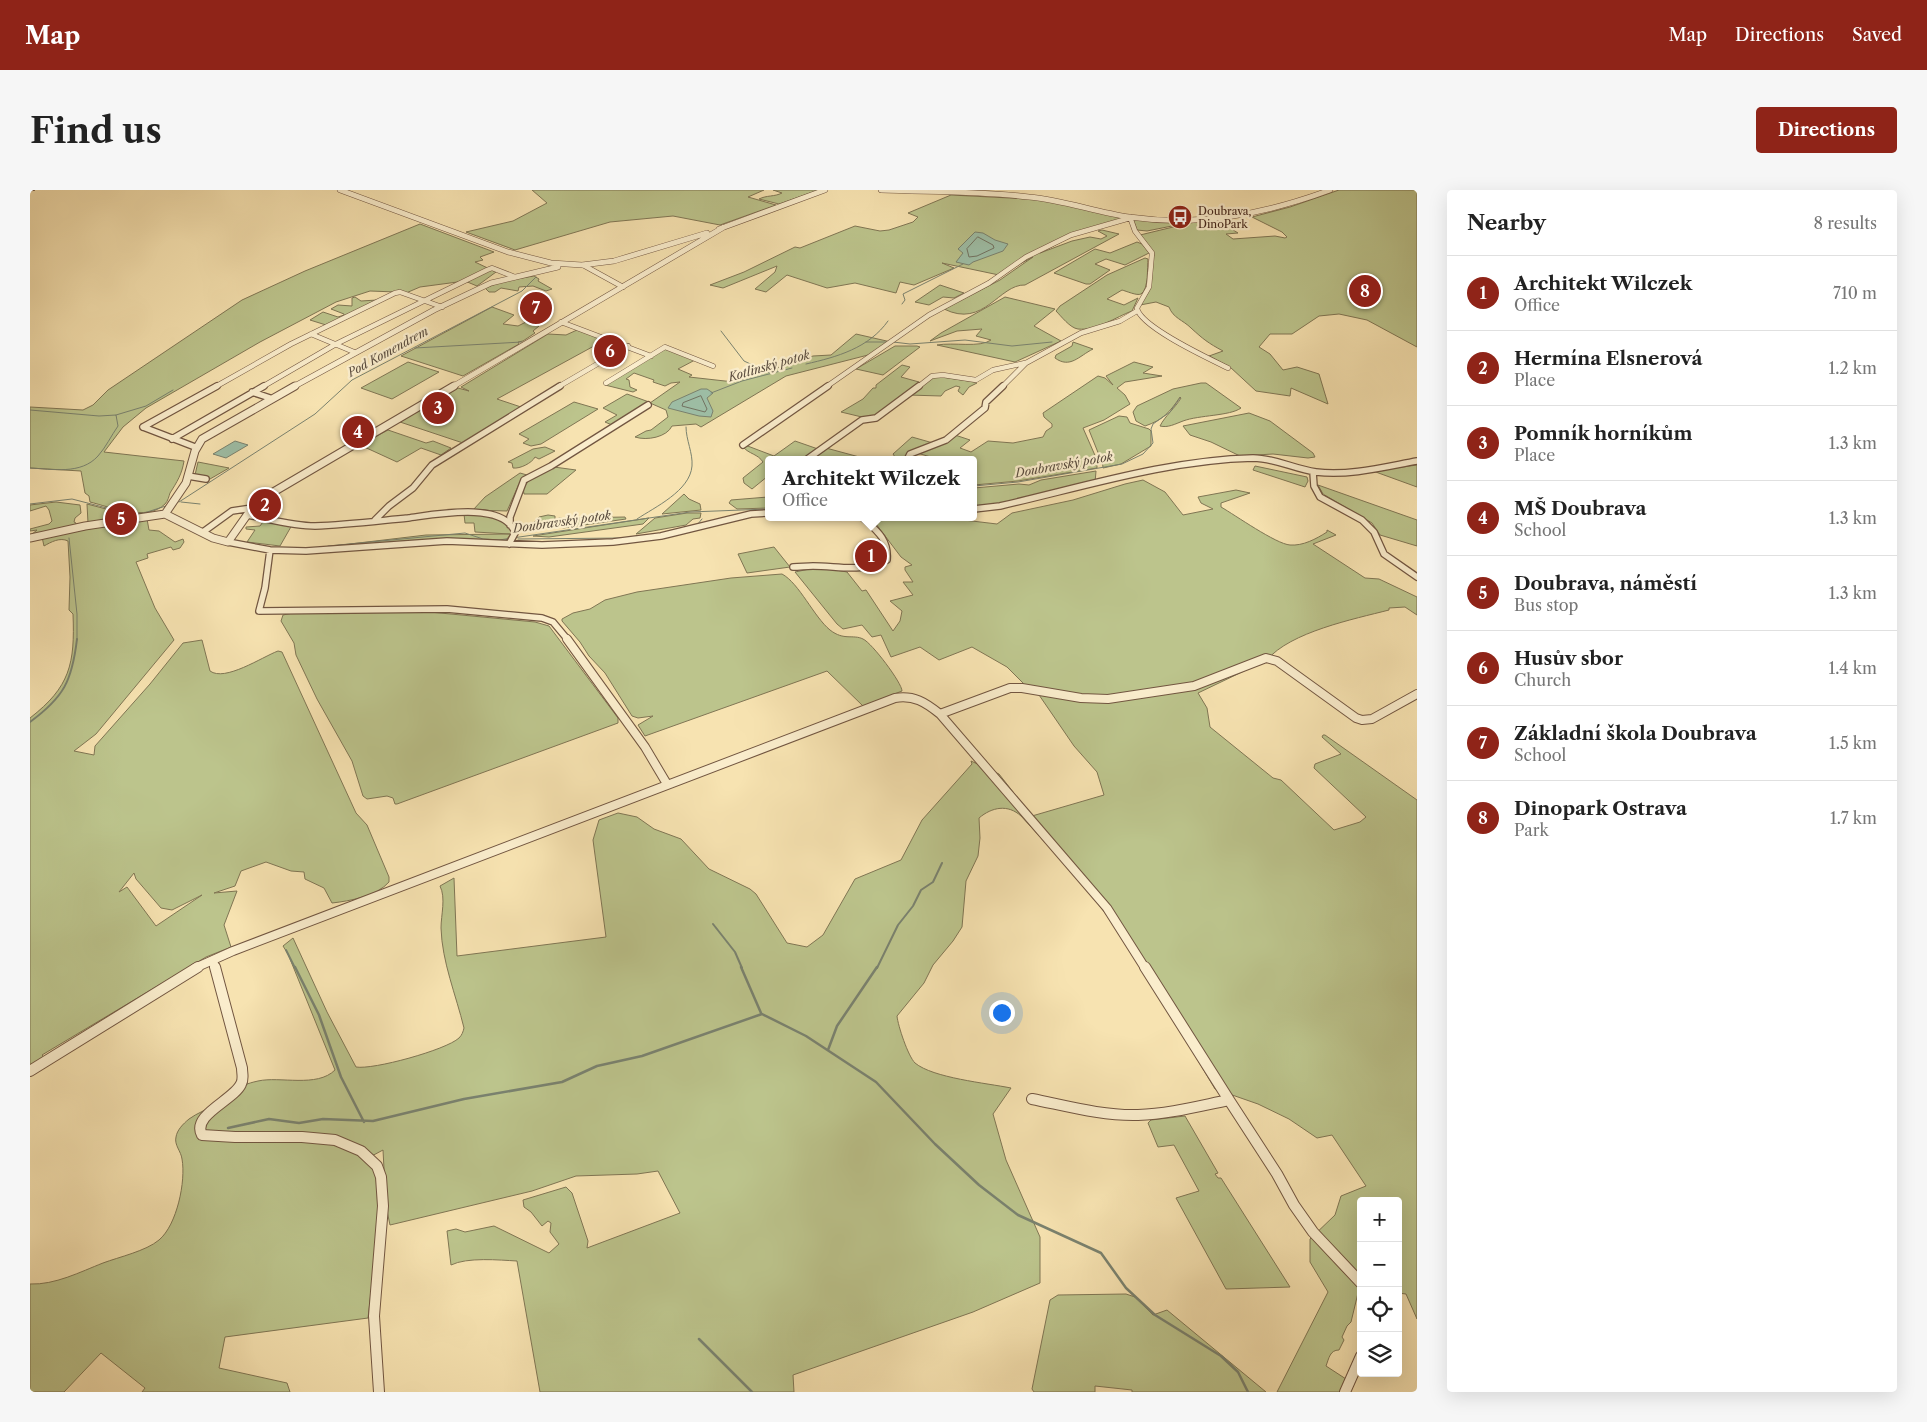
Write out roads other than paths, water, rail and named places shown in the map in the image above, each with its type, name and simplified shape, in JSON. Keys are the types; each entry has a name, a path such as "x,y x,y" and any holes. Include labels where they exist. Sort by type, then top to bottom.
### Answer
{"street":[{"path":"340,190 547,267"},
{"path":"165,514 188,476 195,447 202,439 270,398 442,307 496,282 547,267 583,266 629,258 724,227 825,190"},
{"path":"881,190 1014,195 1041,198 1130,218 1219,220 1246,216 1286,206 1330,190"},
{"path":"909,456 946,440 985,408 986,402 1026,363 1081,333 1120,321 1136,311 1148,290 1152,253 1135,231 1130,218"},
{"path":"743,445 929,315 989,283 1026,257 1071,235 1130,218"},
{"path":"228,542 252,508 298,476 724,227"},
{"path":"583,266 623,287"},
{"path":"172,438 336,344 487,270 492,268 515,277"},
{"path":"496,282 500,271"},
{"path":"195,447 143,427 311,334 395,293 400,292 442,307"},
{"path":"1136,311 1139,318 1154,328 1228,368"},
{"path":"561,322 651,356"},
{"path":"311,334 354,352"},
{"path":"375,520 389,506 413,488 432,466 449,454 530,403 628,346"},
{"path":"606,383 665,347 714,366"},
{"path":"812,456 862,420 876,418 932,376 943,375 976,380 993,370 1026,363"},
{"path":"252,392 270,398"},
{"path":"510,525 510,517 524,480 648,405"},
{"path":"977,509 1000,506 1173,467 1213,462 1255,458 1313,472 1357,471 1417,461"},
{"path":"1313,472 1314,486 1320,497 1362,520 1371,528 1384,554 1417,577"},
{"path":"188,476 206,479"},
{"path":"203,532 236,509 243,507 252,508"},
{"path":"247,515 303,526 396,519 447,512 472,512 490,514 510,525 515,533 508,544"},
{"path":"30,538 85,526 165,514 228,542 270,550 306,551 418,542 542,545 613,542 661,536 765,512"},
{"path":"793,567 814,566 856,570 887,560 887,544 882,535 866,521"},
{"path":"270,550 265,588 259,611 447,609 542,618 552,622 645,747 667,784"},
{"path":"940,714 1010,688 1095,699 1194,686 1266,658 1277,661 1356,718 1365,721 1374,720 1393,705 1417,694"},
{"path":"30,1071 213,960 826,723 895,698 906,696 920,698 940,714 1102,901 1277,1174 1294,1205 1313,1232 1357,1279"},
{"path":"213,960 242,1068 243,1079 238,1091 208,1113 200,1122 200,1132 202,1135 335,1140 357,1148 368,1156 380,1174 383,1199 382,1232 374,1318 379,1392"},
{"path":"1032,1099 1113,1114 1139,1115 1182,1110 1228,1100"},
{"path":"1345,1392 1357,1365"}],"water":[{"path":"975,232 983,233 995,240 1008,244 1003,251 969,265 956,262 963,253 958,249"},
{"path":"701,389 707,389 713,393 707,398 713,411 711,417 668,408 672,402"},
{"path":"235,441 248,445 226,458 213,454"}],"waterway":[{"name":"Kotlinský potok","path":"902,304 905,300 903,294 963,264"},
{"name":"Pod Komendrem","path":"179,502 315,414 352,380 522,291 536,277"},
{"name":"Kotlinský potok","path":"866,342 888,321"},
{"path":"721,331 744,361 770,373"},
{"path":"893,342 910,344 965,340 1012,346 1052,342"},
{"path":"415,348 522,342"},
{"name":"Kotlinský potok","path":"806,364 852,350 866,342"},
{"path":"866,342 889,342"},
{"name":"Kotlinský potok","path":"711,393 742,381 792,368"},
{"path":"116,415 146,406 173,390"},
{"name":"Doubravský potok","path":"977,486 1018,482 1122,464 1143,454 1153,443 1151,429 1153,424 1170,412 1180,398"},
{"path":"30,410 99,416 116,415"},
{"path":"30,468 66,470 91,462 104,449 118,426 116,415"},
{"name":"Kotlinský potok","path":"637,519 662,504 678,491 690,475 692,461 686,427"},
{"path":"30,504 72,499 130,514"},
{"name":"Doubravský potok","path":"181,502 200,504"},
{"name":"Doubravský potok","path":"108,519 144,513 169,505"},
{"name":"Doubravský potok","path":"328,546 465,533 483,539 499,540 690,512 765,509"},
{"path":"697,525 702,519"},
{"path":"69,538 77,614 77,639"},
{"path":"518,539 623,538"},
{"path":"30,722 51,704 64,687 72,666 77,639"},
{"path":"877,968 898,925 913,906 921,890 933,882 942,863"},
{"path":"713,924 735,952 742,968"},
{"path":"286,950 295,968"},
{"path":"295,967 319,1015 341,1077 363,1121"},
{"path":"741,967 761,1013"},
{"path":"828,1050 837,1026 877,967"},
{"path":"363,1121 373,1121 464,1099 562,1082 597,1066 642,1056 762,1014 806,1036 876,1082 935,1144 979,1185 1018,1215 1101,1253 1126,1288 1155,1315 1221,1356 1238,1372 1248,1392"},
{"path":"228,1128 269,1119 299,1123 323,1119 363,1121"},
{"path":"699,1339 752,1392"}],"railway":[{"path":"30,191 36,190"}],"place":[{"name":"Doubrava, DinoPark","path":"1180,217"},
{"name":"Dinopark Ostrava","path":"1365,291"},
{"name":"Základní škola Doubrava","path":"536,308"},
{"name":"Husův sbor","path":"610,351"},
{"name":"Pomník horníkům","path":"438,408"},
{"name":"MŠ Doubrava","path":"358,432"},
{"name":"Hermína Elsnerová","path":"265,505"},
{"name":"Doubrava, náměstí","path":"121,519"},
{"name":"Architekt Wilczek","path":"871,556"}]}
